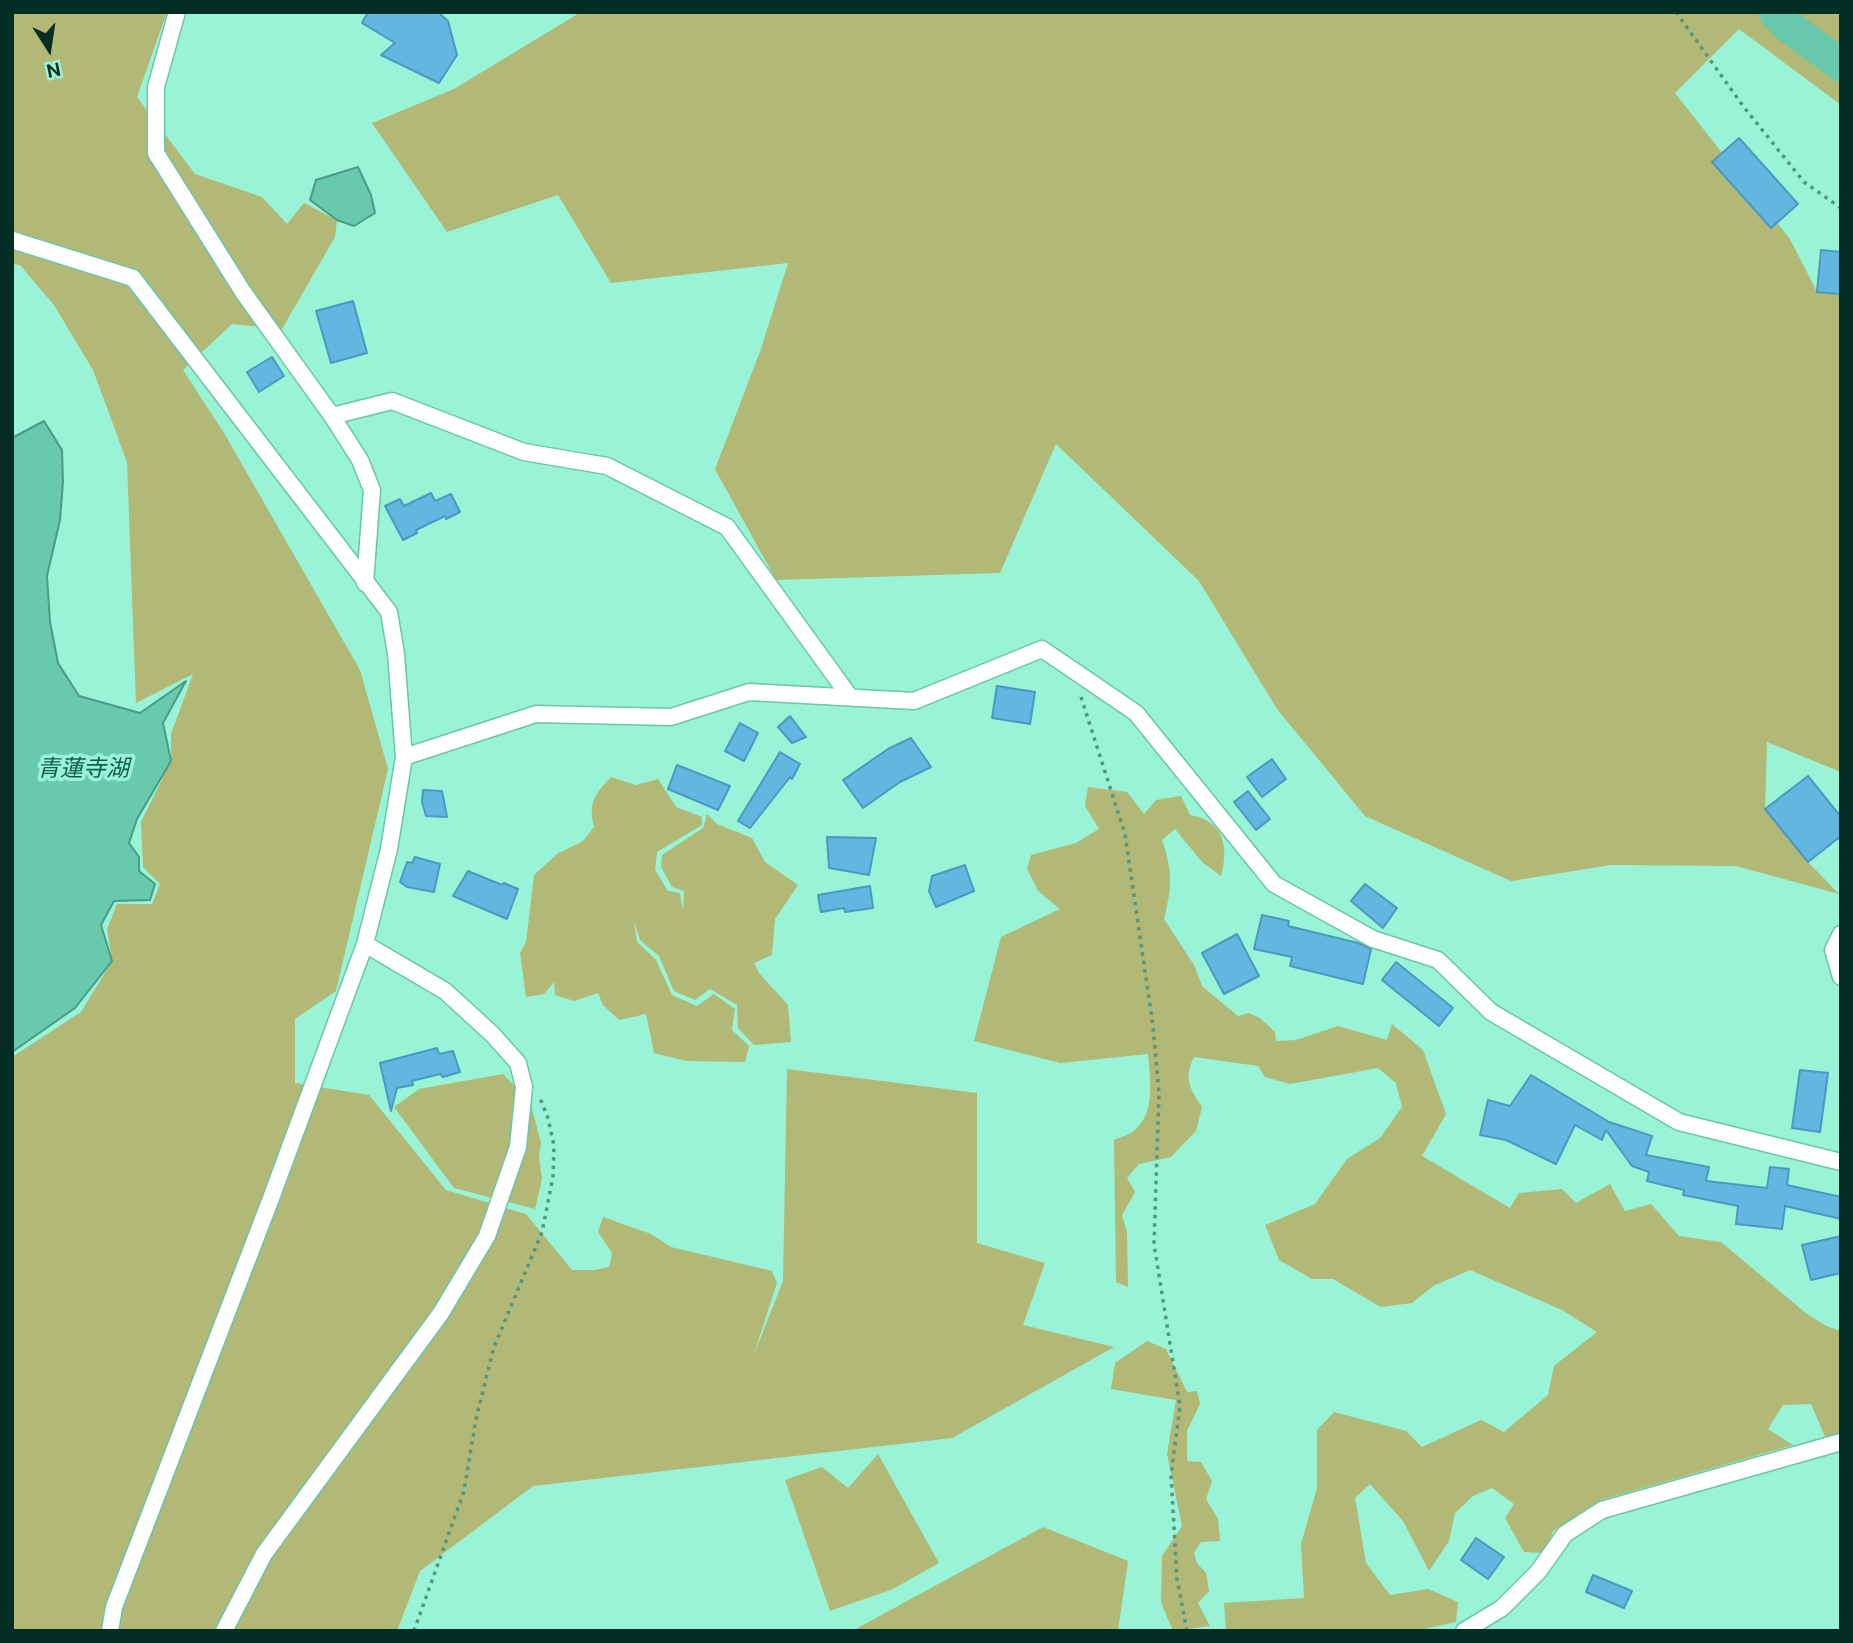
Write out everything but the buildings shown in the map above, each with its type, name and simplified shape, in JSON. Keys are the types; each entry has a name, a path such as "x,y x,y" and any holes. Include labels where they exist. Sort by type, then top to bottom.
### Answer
{"street":[{"path":"177,12 156,87 156,153 243,292 332,416 360,460 372,491 365,583"},
{"path":"12,240 133,278 389,612 396,654 404,757 389,849 365,944 270,1201 114,1607 110,1631"},
{"path":"332,416 392,401 524,452 607,466 727,527 850,697"},
{"path":"404,757 536,714 671,718 749,692 914,701 1042,649 1136,713 1274,884 1373,939 1438,960 1491,1012 1679,1122 1841,1162"},
{"path":"1841,934 1833,950 1841,977"},
{"path":"224,1631 264,1554 441,1313 487,1236 519,1146 524,1087 519,1063 445,991 365,944"},
{"path":"1464,1631 1502,1608 1538,1572 1565,1534 1602,1510 1841,1442"}],"path":[{"path":"1676,12 1743,107 1804,181 1841,208"},
{"path":"1072,670 1125,834 1153,1026 1159,1093 1154,1244 1180,1406 1171,1475 1177,1579 1187,1631"},
{"path":"414,1631 464,1491 476,1419 494,1347 542,1232 553,1177 554,1146 548,1118 537,1090"}],"shaded area":[{"path":"12,12 167,12 137,97 195,174 262,197 287,224 304,203 337,220 335,237 282,329 232,324 183,370 224,433 360,670 388,769 336,991 295,1019 295,1083 369,1095 446,1190 526,1214 572,1270 609,1267 612,1253 598,1232 603,1217 651,1234 671,1247 772,1271 777,1283 753,1357 783,1281 787,1069 977,1093 977,1243 1045,1263 1023,1325 1114,1347 952,1438 533,1486 420,1571 397,1631 12,1631 12,1057 81,1012 112,961 107,929 117,904 152,904 160,884 143,867 141,822 171,761 171,734 193,674 136,703 127,462 93,370 54,305 20,265 12,264"},
{"path":"581,12 1841,12 1841,105 1739,29 1675,93 1790,239 1817,292 1841,294 1841,772 1767,742 1765,809 1808,862 1839,894 1736,866 1611,865 1511,881 1365,816 1277,709 1199,581 1056,444 1000,573 776,580 715,469 761,349 788,263 611,283 558,195 447,232 372,123 454,89"},
{"path":"611,777 636,785 658,779 676,807 702,817 702,825 657,852 655,870 668,891 680,893 683,911 684,891 672,887 661,867 662,855 703,828 707,814 717,824 752,838 765,862 798,885 775,919 772,955 754,963 759,973 788,1005 791,1042 754,1045 738,1028 737,1005 710,989 695,1000 674,991 659,956 640,940 634,921 637,942 656,960 672,995 697,1006 714,994 735,1009 732,1030 749,1046 745,1062 686,1061 654,1053 646,1014 619,1020 603,1005 598,993 574,1001 555,995 554,982 544,994 526,997 520,953 526,942 534,875 557,854 583,841 594,827 594,799"},
{"path":"1088,787 1127,792 1144,814 1156,800 1181,796 1190,815 1201,818 1217,829 1224,845 1221,876 1202,862 1175,829 1162,840 1170,880 1164,919 1194,965 1202,986 1238,1016 1249,1013 1260,1018 1275,1032 1276,1041 1296,1040 1338,1026 1387,1040 1392,1024 1423,1050 1446,1114 1422,1156 1510,1208 1519,1193 1562,1189 1576,1203 1610,1184 1625,1211 1651,1204 1679,1236 1721,1242 1807,1314 1826,1326 1841,1331 1841,1432 1826,1439 1811,1404 1783,1405 1768,1429 1793,1445 1601,1500 1553,1531 1545,1553 1524,1552 1505,1518 1514,1504 1492,1488 1473,1496 1455,1513 1449,1541 1429,1571 1403,1521 1370,1484 1355,1498 1366,1563 1390,1595 1428,1589 1458,1602 1456,1622 1415,1631 1226,1631 1224,1603 1304,1598 1301,1544 1317,1488 1317,1430 1334,1412 1406,1431 1422,1447 1481,1420 1504,1432 1548,1395 1554,1366 1597,1332 1562,1310 1470,1270 1433,1286 1412,1303 1381,1307 1333,1279 1312,1279 1279,1260 1265,1225 1315,1204 1347,1159 1380,1138 1402,1107 1396,1083 1378,1068 1290,1084 1265,1077 1258,1066 1194,1057 1189,1071 1189,1083 1202,1107 1196,1131 1171,1157 1139,1164 1127,1178 1135,1192 1122,1215 1127,1232 1128,1287 1116,1282 1114,1140 1133,1132 1146,1114 1150,1094 1148,1054 1060,1063 974,1041 1001,937 1060,909 1038,891 1027,869 1031,855 1076,843 1099,829 1085,806"},
{"path":"503,1074 530,1102 541,1143 539,1157 542,1179 535,1209 454,1188 394,1107 419,1089"},
{"path":"1147,1341 1166,1349 1187,1392 1197,1391 1200,1404 1187,1431 1187,1461 1201,1462 1212,1481 1206,1499 1218,1519 1220,1541 1201,1542 1194,1553 1197,1563 1206,1573 1209,1591 1198,1603 1210,1626 1173,1631 1161,1602 1162,1556 1182,1526 1167,1454 1176,1400 1111,1389 1115,1363"},
{"path":"878,1454 939,1563 893,1589 830,1611 785,1480 822,1467 848,1488"},
{"path":"1043,1527 1128,1561 1118,1631 852,1631"}],"water":[{"path":"358,167 371,195 375,213 354,226 337,220 310,200 316,180"},
{"name":"青蓮寺湖","path":"44,421 62,450 60,520 47,576 50,622 58,663 79,696 140,713 186,681 163,723 171,761 137,819 129,843 139,857 139,871 155,884 150,900 114,901 101,925 112,961 75,1008 12,1052 12,438"}],"waterway":[{"path":"1775,12 1788,26 1841,65"}]}
